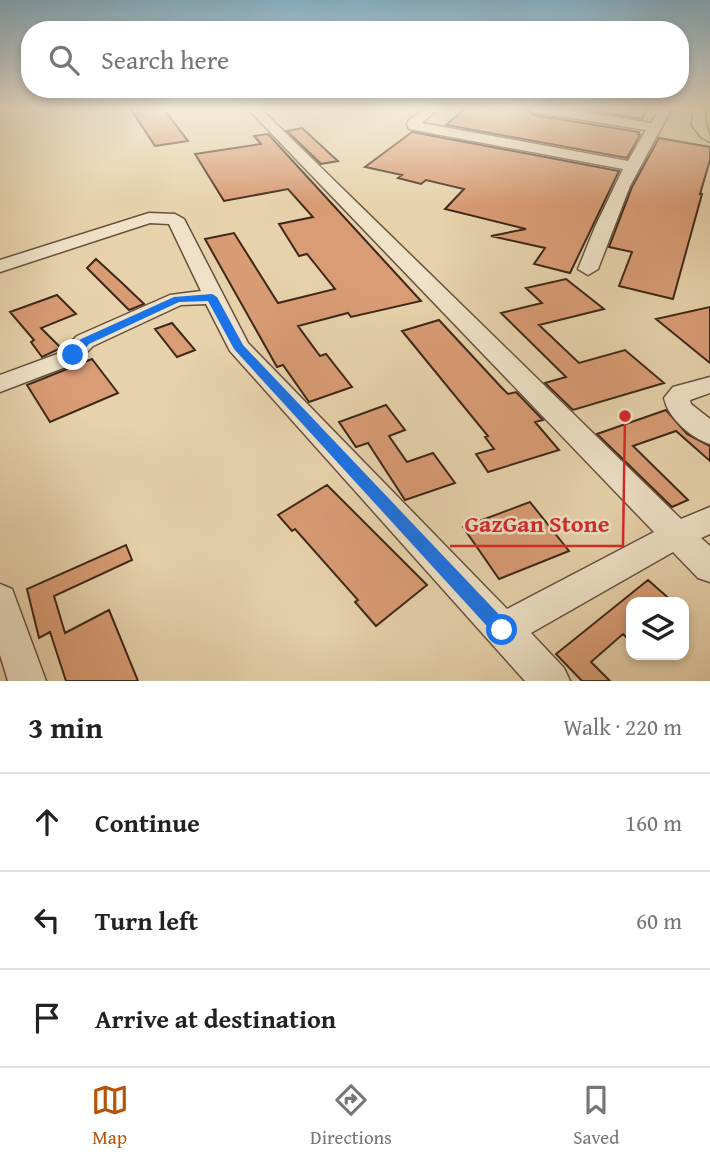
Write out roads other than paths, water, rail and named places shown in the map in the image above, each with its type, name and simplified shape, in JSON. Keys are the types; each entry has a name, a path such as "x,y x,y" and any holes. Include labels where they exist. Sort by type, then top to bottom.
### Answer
{"street":[{"path":"284,140 710,568"},
{"path":"489,140 631,166"},
{"path":"587,269 603,223 646,140"},
{"path":"0,266 149,218 163,216 175,219 238,346 551,681"},
{"path":"0,384 68,358 85,341 177,299 212,297"},
{"path":"710,385 682,393 677,398 679,408 710,433"},
{"path":"502,630 676,535 710,520"},
{"path":"0,600 27,681"}],"place":[{"name":"GazGan Stone","path":"625,416"}]}
